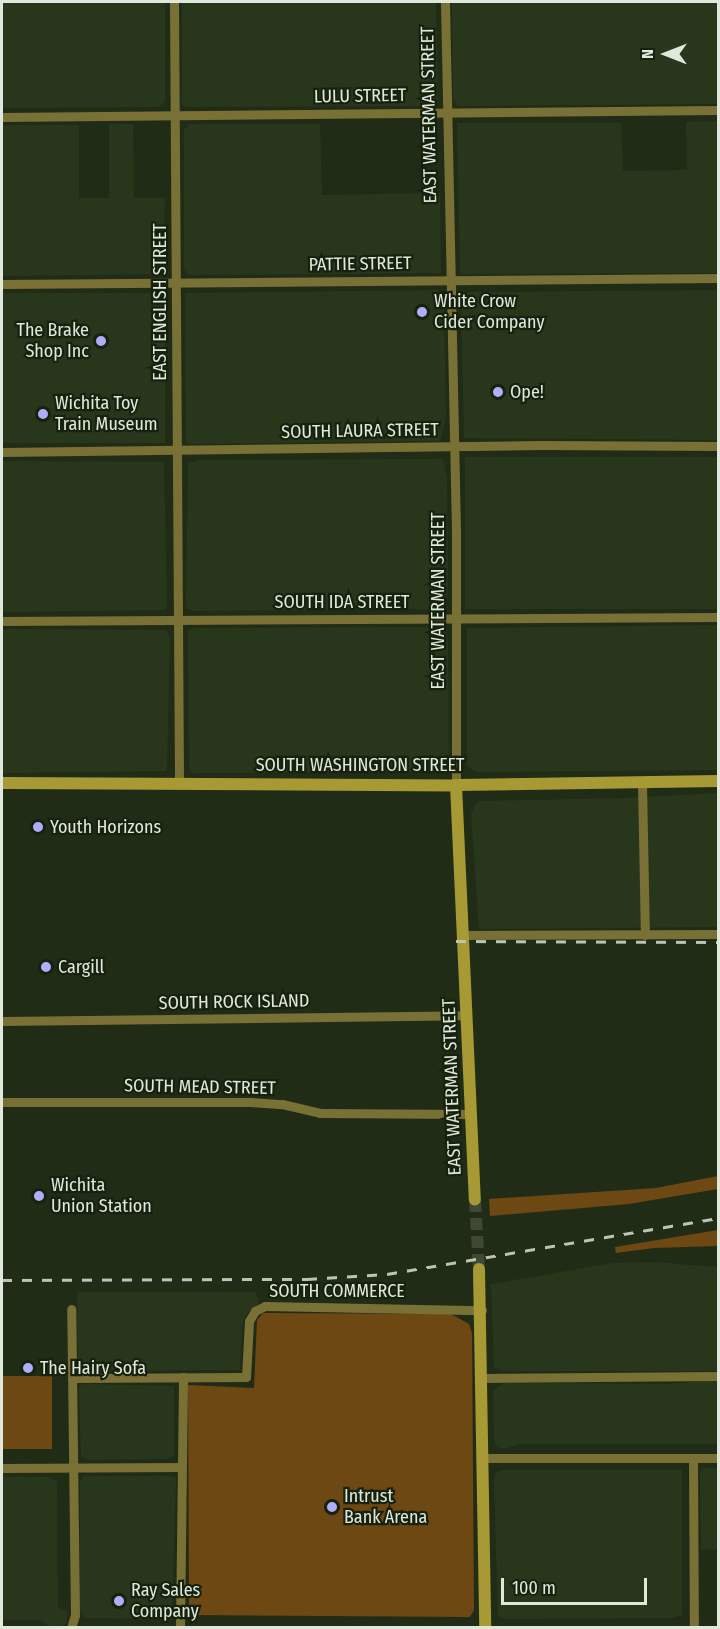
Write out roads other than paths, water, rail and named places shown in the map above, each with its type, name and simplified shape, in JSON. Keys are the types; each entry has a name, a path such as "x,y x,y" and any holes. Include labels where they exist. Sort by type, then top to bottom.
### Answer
{"street":[{"name":"EAST ENGLISH STREET","path":"174,2 179,782"},
{"name":"EAST WATERMAN STREET","path":"445,2 454,446 456,785 465,934 466,1015 475,1200"},
{"name":"LULU STREET","path":"2,117 718,110"},
{"name":"PATTIE STREET","path":"2,284 718,278"},
{"name":"SOUTH LAURA STREET","path":"2,452 454,446 718,446"},
{"name":"SOUTH IDA STREET","path":"2,621 718,617"},
{"name":"SOUTH WASHINGTON STREET","path":"2,783 456,785 718,781"},
{"path":"642,783 645,934"},
{"path":"465,934 718,934"},
{"name":"SOUTH ROCK ISLAND","path":"2,1022 466,1015"},
{"name":"SOUTH MEAD STREET","path":"2,1102 250,1102 282,1104 320,1113 470,1114"},
{"path":"479,1269 482,1310 485,1628"},
{"name":"SOUTH COMMERCE","path":"73,1378 246,1377 249,1321 255,1311 265,1306 482,1310"},
{"path":"71,1309 75,1615 71,1628"},
{"path":"483,1378 718,1376"},
{"path":"180,1628 183,1377"},
{"path":"484,1458 718,1458"},
{"path":"693,1458 694,1628"},
{"path":"2,1468 182,1467"}],"tunnel":[{"path":"475,1200 479,1269"}],"railway":[{"path":"456,941 718,942"},
{"path":"2,1280 307,1279 387,1274 718,1218"}],"place":[{"name":"White Crow Cider Company","path":"422,312"},
{"name":"The Brake Shop Inc","path":"101,341"},
{"name":"Ope!","path":"498,392"},
{"name":"Wichita Toy Train Museum","path":"43,414"},
{"name":"Youth Horizons","path":"38,827"},
{"name":"Cargill","path":"46,967"},
{"name":"Wichita Union Station","path":"39,1196"},
{"name":"The Hairy Sofa","path":"28,1368"},
{"name":"Intrust Bank Arena","path":"332,1507"},
{"name":"Ray Sales Company","path":"119,1601"}]}
